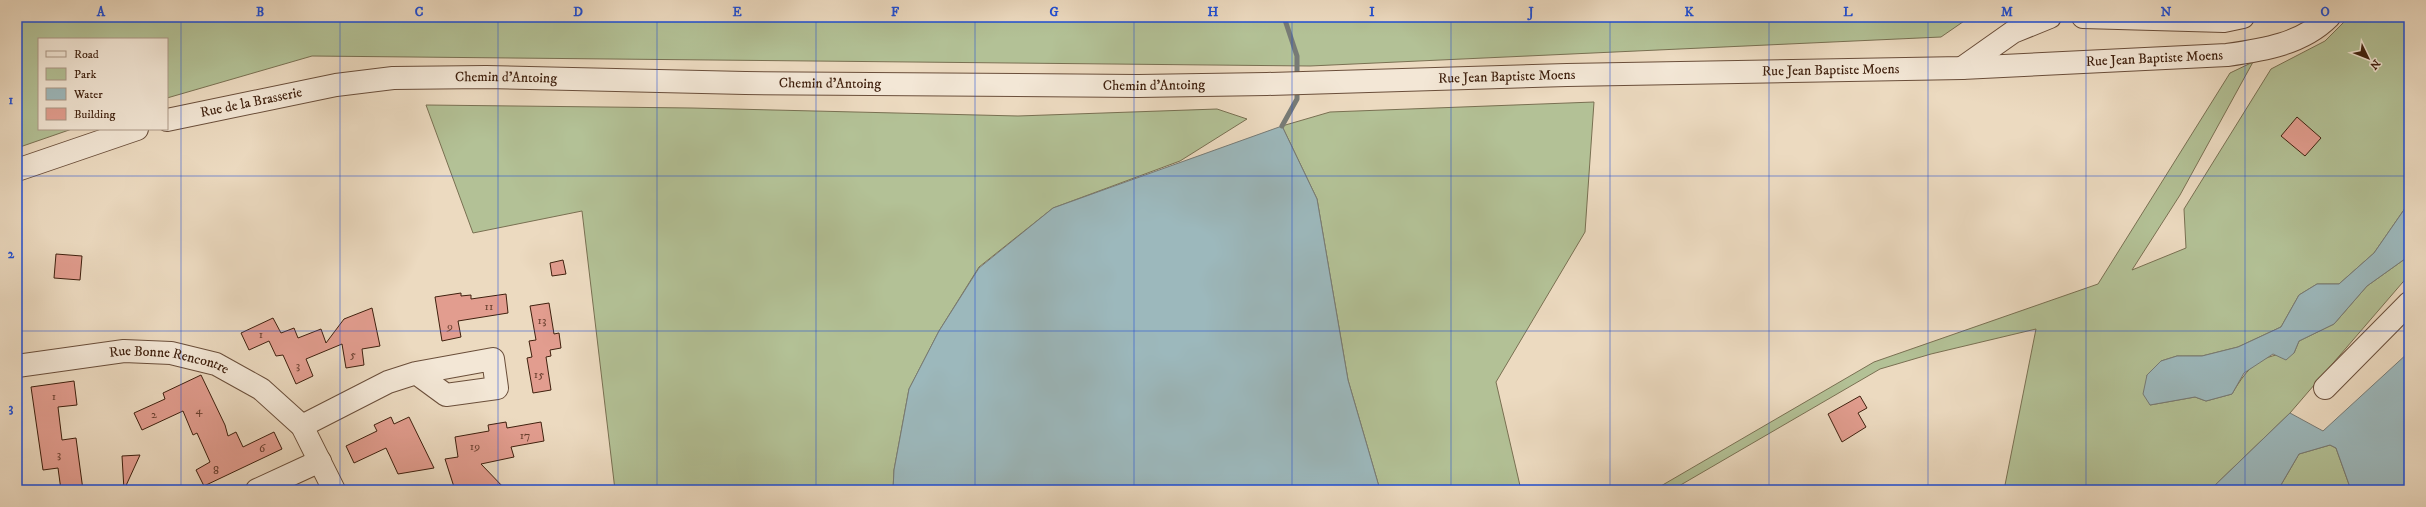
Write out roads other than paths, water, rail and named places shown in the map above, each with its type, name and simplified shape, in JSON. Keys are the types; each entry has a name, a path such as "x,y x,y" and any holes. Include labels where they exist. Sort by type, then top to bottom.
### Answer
{"street":[{"path":"1962,68 2013,32 2050,17"},
{"path":"2083,17 2204,19 2224,21 2243,17"},
{"name":"Rue Jean Baptiste Moens","path":"1324,82 1567,74 1962,68 2228,55 2264,50 2304,34 2328,17"},
{"name":"Chemin d'Antoing","path":"336,85 393,78 486,77 745,83 1130,86 1324,82"},
{"name":"Rue de la Brasserie","path":"168,120 336,85"},
{"path":"17,170 134,130"},
{"path":"2325,388 2409,303"},
{"name":"Rue Bonne Rencontre","path":"17,366 124,351 171,353 223,368 261,389 302,426 334,490"},
{"path":"302,426 388,382 416,373"},
{"path":"257,490 320,461"}],"water":[{"path":"1282,126 1317,199 1348,380 1380,490 893,490 894,470 909,389 939,331 979,268 1053,208"},
{"path":"2409,199 2409,256 2367,286 2334,324 2299,341 2294,353 2286,360 2273,354 2244,373 2232,394 2206,401 2195,397 2150,405 2143,394 2147,375 2161,361 2177,356 2202,356 2238,347 2281,327 2299,295 2317,284 2339,284 2374,253 2408,204"},
{"path":"2409,352 2409,490 2351,490 2336,448 2330,445 2299,454 2278,490 2210,490 2290,413 2323,431"}],"waterway":[{"path":"1284,17 1297,56 1297,78"},
{"path":"1282,126 1297,99 1297,88"}]}
